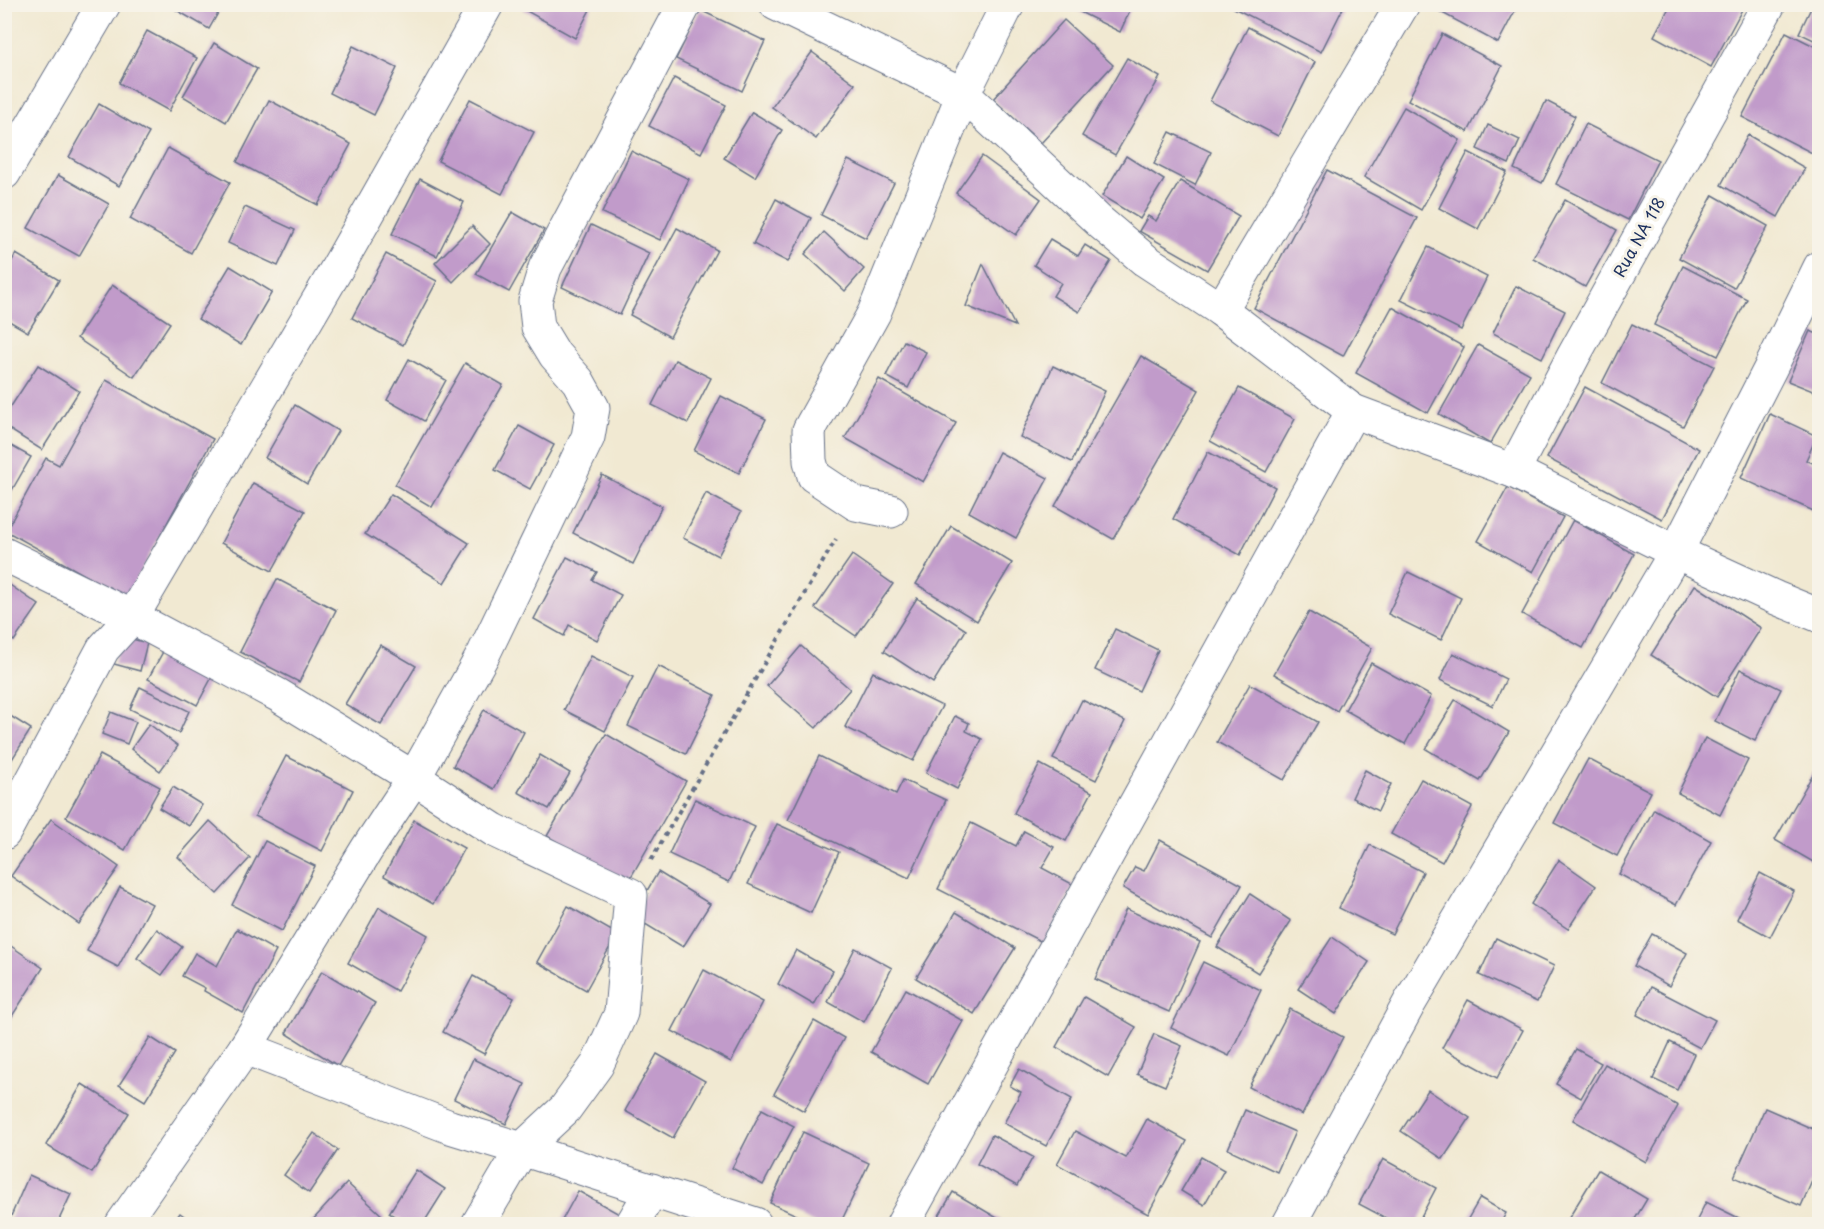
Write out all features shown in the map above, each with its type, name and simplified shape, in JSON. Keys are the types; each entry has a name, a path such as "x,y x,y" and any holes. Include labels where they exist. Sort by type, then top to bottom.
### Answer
{"street":[{"path":"4,172 104,4"},
{"path":"4,833 103,649 132,617 336,270 487,4"},
{"path":"122,1224 246,1048 367,849 414,778 484,653 588,437 593,408 578,381 555,356 538,327 535,301 545,268 685,4"},
{"path":"776,4 963,94 1145,260 1221,310 1353,411 1513,471 1676,552 1820,616"},
{"path":"891,512 856,504 814,476 810,461 809,430 874,313 963,94 1008,4"},
{"path":"1221,310 1403,4"},
{"name":"Rua NA 118","path":"1513,471 1574,355 1769,4"},
{"path":"1289,1224 1410,1002 1676,552 1820,267"},
{"path":"903,1224 1353,411"},
{"path":"4,554 132,617 278,695 494,830 631,895 621,1013 597,1065 565,1109 522,1149 477,1224"},
{"path":"246,1048 450,1127 754,1224"},
{"path":"632,1224 652,1190"}],"path":[{"path":"631,895 856,504"}],"building":[{"path":"166,4 223,4 209,29"},
{"path":"525,4 593,4 575,38 523,9"},
{"path":"1064,4 1133,4 1120,32"},
{"path":"1226,4 1345,4 1321,52"},
{"path":"1671,4 1745,4 1711,67 1654,36"},
{"path":"1813,4 1820,4 1820,43 1799,33"},
{"path":"1435,5 1518,5 1498,43 1433,8"},
{"path":"700,10 765,41 742,91 676,59"},
{"path":"1064,20 1113,65 1041,143 993,99"},
{"path":"1248,27 1315,62 1278,136 1210,101"},
{"path":"147,31 197,58 169,111 119,83"},
{"path":"1786,32 1820,49 1820,157 1742,117"},
{"path":"1442,34 1502,66 1468,132 1408,100"},
{"path":"214,43 257,69 226,122 183,96"},
{"path":"353,46 397,68 374,115 330,93"},
{"path":"812,52 855,84 816,139 772,107"},
{"path":"1127,58 1160,77 1115,155 1082,136"},
{"path":"674,78 726,105 701,153 649,126"},
{"path":"470,99 534,132 502,194 438,161"},
{"path":"269,100 351,144 318,205 237,162"},
{"path":"1546,101 1575,116 1542,183 1514,169"},
{"path":"99,104 149,133 119,186 69,157"},
{"path":"1404,107 1460,140 1421,210 1364,177"},
{"path":"752,112 782,130 755,177 724,158"},
{"path":"1586,124 1658,160 1628,220 1556,184"},
{"path":"1488,125 1520,140 1509,164 1477,149"},
{"path":"1170,132 1211,152 1195,185 1154,164"},
{"path":"1748,135 1805,168 1778,217 1721,185"},
{"path":"168,148 230,182 191,253 130,219"},
{"path":"631,151 689,179 660,240 602,213"},
{"path":"1468,152 1507,172 1478,229 1439,208"},
{"path":"982,156 1041,199 1016,235 956,193"},
{"path":"1126,156 1164,180 1140,219 1102,196"},
{"path":"848,160 894,183 866,238 821,215"},
{"path":"1327,170 1417,218 1343,356 1254,308"},
{"path":"58,175 109,204 79,256 28,228"},
{"path":"420,179 464,202 437,256 392,234"},
{"path":"1180,181 1239,216 1207,270 1139,231 1148,216 1156,221"},
{"path":"1713,195 1768,226 1734,288 1679,258"},
{"path":"776,199 811,218 788,262 753,244"},
{"path":"1565,200 1617,230 1585,287 1533,258"},
{"path":"245,207 295,230 278,266 228,243"},
{"path":"512,212 544,230 509,292 476,274"},
{"path":"591,225 649,253 620,315 562,287"},
{"path":"472,226 490,244 453,282 435,263"},
{"path":"677,228 717,250 670,337 630,315"},
{"path":"824,232 864,269 845,291 805,254"},
{"path":"1050,239 1078,256 1085,245 1111,261 1079,312 1053,296 1061,283 1034,265"},
{"path":"1428,247 1487,277 1461,330 1401,300"},
{"path":"16,254 59,280 28,332 4,318 4,273"},
{"path":"386,254 437,281 403,345 352,318"},
{"path":"983,264 1015,326 966,306"},
{"path":"230,266 272,292 241,345 198,319"},
{"path":"1683,266 1747,299 1718,356 1654,325"},
{"path":"112,285 170,323 134,377 77,338"},
{"path":"1516,286 1565,311 1542,358 1493,333"},
{"path":"1392,307 1464,347 1428,413 1356,373"},
{"path":"1632,324 1714,366 1683,426 1602,383"},
{"path":"1810,331 1820,335 1820,394 1788,381"},
{"path":"904,341 926,352 908,388 886,376"},
{"path":"1478,345 1530,374 1490,444 1439,414"},
{"path":"1141,356 1199,390 1113,539 1055,506"},
{"path":"409,359 446,380 424,421 387,400"},
{"path":"675,360 711,378 688,423 652,405"},
{"path":"465,363 503,385 432,507 395,485"},
{"path":"38,365 79,391 42,450 4,426 4,417"},
{"path":"1053,366 1105,391 1072,462 1020,437"},
{"path":"879,379 956,423 923,482 845,438"},
{"path":"106,380 213,439 126,598 6,531 46,458 59,465"},
{"path":"1585,387 1699,449 1662,519 1547,458"},
{"path":"1239,388 1295,419 1266,472 1210,441"},
{"path":"721,396 766,419 739,473 694,451"},
{"path":"295,405 338,431 307,484 265,458"},
{"path":"1770,414 1817,436 1806,460 1820,466 1820,514 1741,478"},
{"path":"519,426 554,445 530,489 495,470"},
{"path":"4,442 31,457 4,504"},
{"path":"999,452 1048,478 1016,538 969,512"},
{"path":"1208,452 1275,487 1240,555 1173,519"},
{"path":"602,475 662,506 633,564 573,533"},
{"path":"253,483 305,511 272,571 221,543"},
{"path":"1508,487 1563,517 1533,572 1478,541"},
{"path":"706,493 741,512 718,556 683,538"},
{"path":"391,494 469,543 444,583 365,534"},
{"path":"1573,520 1634,554 1583,648 1522,614"},
{"path":"951,526 1012,563 977,621 916,584"},
{"path":"852,555 893,584 856,636 815,608"},
{"path":"567,557 597,572 592,580 621,595 597,640 569,625 564,636 534,619"},
{"path":"1408,572 1461,598 1441,640 1388,614"},
{"path":"277,579 336,610 299,682 240,652"},
{"path":"4,581 39,605 14,641 4,635"},
{"path":"1695,585 1761,628 1717,697 1651,655"},
{"path":"917,598 966,630 933,683 884,651"},
{"path":"1309,612 1372,648 1337,711 1274,674"},
{"path":"1115,629 1158,650 1139,691 1095,670"},
{"path":"121,636 147,643 140,671 114,664"},
{"path":"380,645 416,666 381,725 345,704"},
{"path":"801,646 850,689 816,728 767,686"},
{"path":"164,650 212,677 197,705 148,679"},
{"path":"1453,653 1506,679 1493,706 1440,680"},
{"path":"591,656 633,677 605,731 564,710"},
{"path":"1371,663 1431,696 1405,744 1345,710"},
{"path":"658,666 715,695 686,754 628,726"},
{"path":"1740,669 1781,689 1755,741 1715,721"},
{"path":"873,672 942,706 913,761 845,727"},
{"path":"1250,684 1318,722 1284,780 1217,742"},
{"path":"140,687 189,711 179,733 130,709"},
{"path":"1082,700 1125,721 1096,780 1053,759"},
{"path":"1455,700 1509,732 1480,781 1426,749"},
{"path":"484,710 524,732 494,789 453,766"},
{"path":"4,712 31,729 4,772"},
{"path":"111,712 136,722 127,744 102,734"},
{"path":"955,716 969,723 966,731 982,739 957,789 926,773"},
{"path":"149,724 178,746 160,771 131,749"},
{"path":"606,734 686,781 628,882 547,836"},
{"path":"1705,738 1748,760 1720,815 1678,793"},
{"path":"100,755 160,787 125,850 66,817"},
{"path":"540,755 570,773 549,809 518,792"},
{"path":"286,756 353,790 322,851 255,816"},
{"path":"819,756 896,794 903,780 946,800 909,878 788,820"},
{"path":"1588,759 1651,792 1617,856 1554,823"},
{"path":"1820,762 1820,866 1775,840"},
{"path":"1040,764 1092,792 1066,841 1014,813"},
{"path":"1365,770 1391,784 1378,811 1352,798"},
{"path":"1421,779 1472,807 1442,862 1391,834"},
{"path":"173,787 202,805 189,826 159,808"},
{"path":"695,799 755,827 729,882 669,854"},
{"path":"1654,809 1711,841 1676,905 1619,874"},
{"path":"51,819 119,867 79,924 11,876"},
{"path":"414,820 464,848 433,904 384,876"},
{"path":"210,821 250,858 217,894 178,857"},
{"path":"971,823 1016,846 1024,831 1054,847 1042,868 1074,885 1044,943 938,889"},
{"path":"777,824 839,852 811,913 748,884"},
{"path":"1160,840 1242,885 1212,938 1123,888 1135,867 1144,871"},
{"path":"265,841 315,866 282,931 232,905"},
{"path":"1370,845 1423,872 1392,934 1339,908"},
{"path":"1559,860 1596,886 1568,929 1531,904"},
{"path":"658,872 710,904 683,947 632,916"},
{"path":"1760,873 1794,891 1770,937 1737,919"},
{"path":"120,887 152,904 118,967 87,951"},
{"path":"1250,894 1291,921 1258,973 1217,947"},
{"path":"568,906 617,934 586,990 537,962"},
{"path":"379,907 428,935 397,991 348,963"},
{"path":"1126,909 1200,942 1169,1012 1095,979"},
{"path":"956,912 1015,948 974,1014 916,978"},
{"path":"157,929 182,947 162,975 137,958"},
{"path":"237,929 276,951 243,1013 182,976 195,953 217,966"},
{"path":"1652,934 1687,953 1669,986 1634,966"},
{"path":"1332,937 1369,962 1336,1014 1298,989"},
{"path":"1496,938 1554,966 1537,1002 1479,975"},
{"path":"5,942 43,968 5,1027"},
{"path":"855,948 892,968 864,1022 828,1002"},
{"path":"796,950 833,971 814,1005 778,984"},
{"path":"1203,962 1261,990 1229,1056 1171,1028"},
{"path":"704,970 763,1002 731,1062 672,1031"},
{"path":"322,971 375,1003 338,1066 286,1033"},
{"path":"473,976 514,998 484,1054 443,1032"},
{"path":"1651,987 1715,1020 1700,1048 1637,1015"},
{"path":"906,989 963,1021 928,1084 871,1052"},
{"path":"1084,997 1136,1027 1108,1077 1056,1047"},
{"path":"1468,1000 1523,1030 1497,1078 1442,1048"},
{"path":"1290,1009 1343,1037 1302,1115 1249,1087"},
{"path":"814,1021 844,1038 804,1111 774,1094"},
{"path":"1154,1034 1182,1046 1165,1086 1137,1074"},
{"path":"150,1037 175,1053 145,1101 119,1085"},
{"path":"1670,1042 1694,1054 1677,1090 1653,1079"},
{"path":"1576,1049 1601,1063 1581,1098 1556,1084"},
{"path":"657,1054 705,1081 673,1138 625,1111"},
{"path":"473,1059 525,1084 506,1124 454,1099"},
{"path":"1605,1064 1678,1106 1646,1162 1573,1120"},
{"path":"1019,1069 1072,1099 1046,1146 1004,1123 1021,1092 1010,1086"},
{"path":"82,1084 129,1113 92,1173 46,1145"},
{"path":"1428,1090 1470,1118 1443,1159 1401,1131"},
{"path":"1765,1108 1820,1132 1820,1163 1801,1206 1734,1177"},
{"path":"762,1109 794,1126 763,1185 732,1168"},
{"path":"1245,1110 1295,1132 1277,1172 1228,1149"},
{"path":"1147,1119 1187,1141 1148,1214 1057,1164 1075,1131 1126,1158"},
{"path":"803,1132 869,1163 840,1224 816,1224 770,1203"},
{"path":"314,1133 338,1150 309,1193 284,1175"},
{"path":"992,1135 1033,1157 1017,1186 977,1164"},
{"path":"1201,1157 1224,1170 1204,1205 1181,1191"},
{"path":"1383,1159 1436,1188 1417,1224 1397,1224 1359,1204"},
{"path":"416,1170 445,1189 423,1224 407,1224 389,1213"},
{"path":"1598,1170 1647,1199 1632,1224 1573,1224 1567,1221"},
{"path":"29,1175 71,1194 57,1224 8,1223"},
{"path":"347,1183 385,1218 379,1224 309,1224"},
{"path":"578,1191 621,1215 616,1224 560,1224"},
{"path":"953,1192 1004,1222 1003,1224 934,1224"},
{"path":"1480,1198 1506,1213 1500,1224 1465,1224"},
{"path":"1706,1202 1751,1224 1695,1224"},
{"path":"180,1213 195,1224 172,1224"}]}
